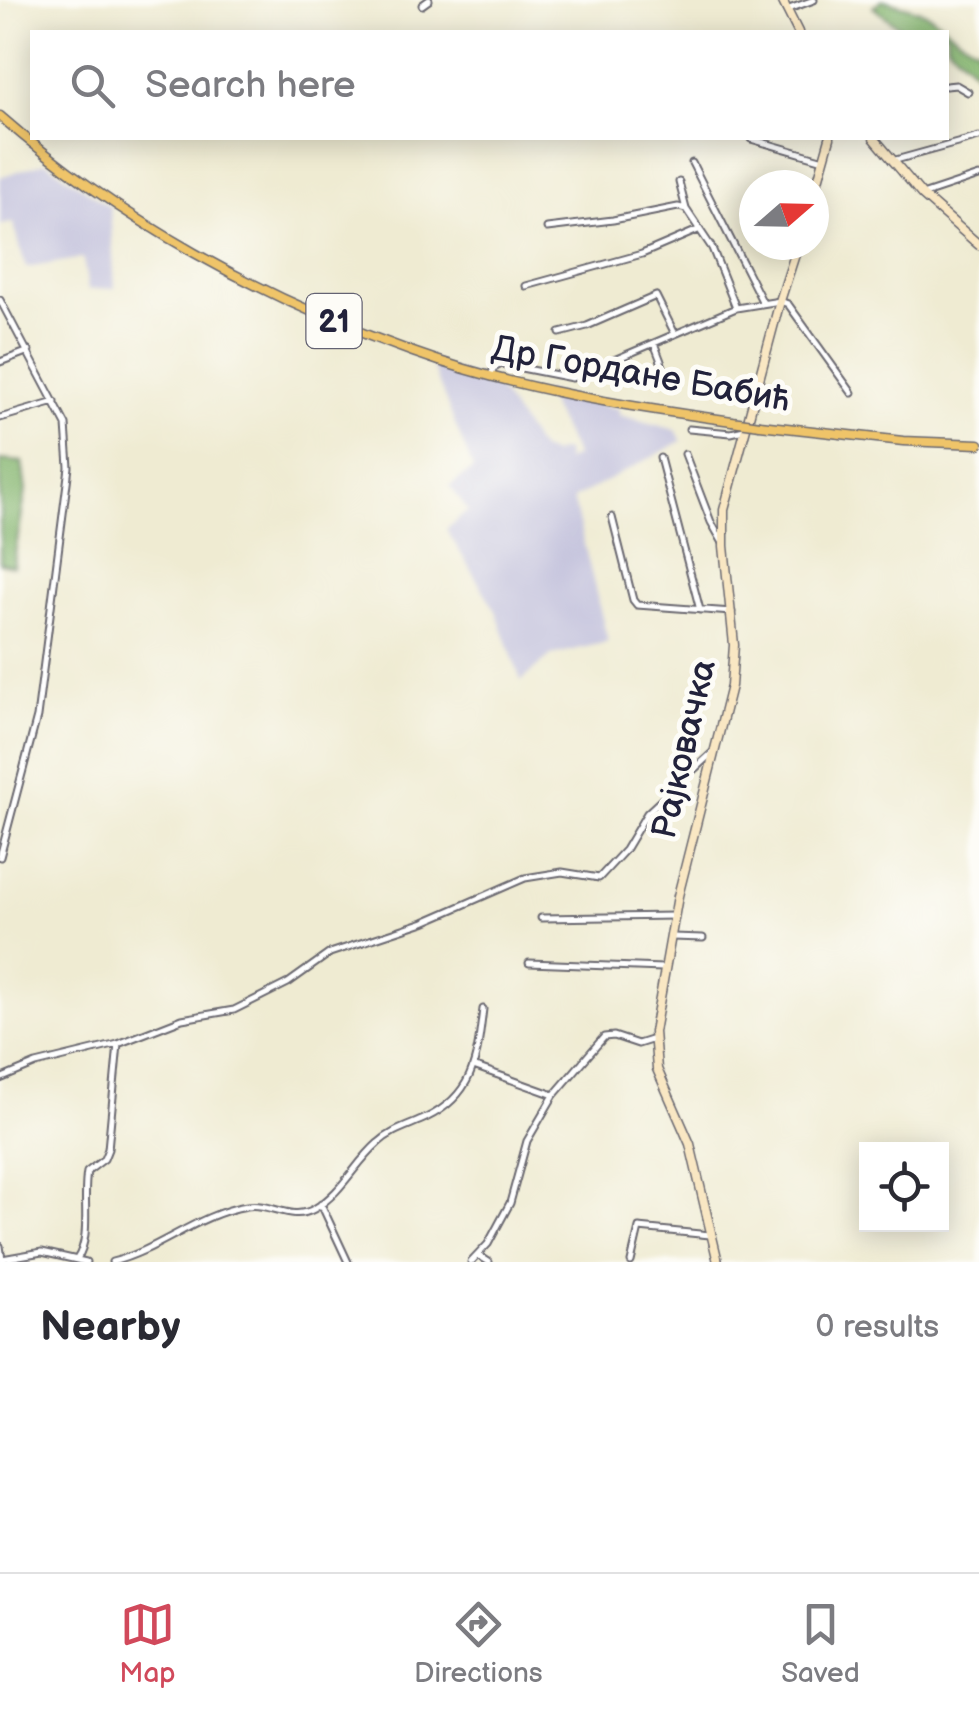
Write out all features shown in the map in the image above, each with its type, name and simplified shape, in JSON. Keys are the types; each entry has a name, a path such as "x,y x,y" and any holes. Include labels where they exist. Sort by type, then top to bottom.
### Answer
{"main road":[{"path":"782,0 797,30"},
{"name":"Др Гордане Бабић","path":"0,116 133,216 236,275 412,352 491,376 636,407 915,442 979,444"},
{"path":"821,170 829,140"},
{"path":"876,140 922,195 979,244"},
{"name":"Рајковачка","path":"718,1262 690,1144 657,1070 654,1038 669,937 731,686 734,652 723,543 724,510 793,260"}],"street":[{"path":"422,4 430,0"},
{"path":"786,10 814,0"},
{"path":"949,86 968,92"},
{"path":"892,161 979,137"},
{"path":"754,140 824,160"},
{"path":"692,163 764,304"},
{"path":"922,195 979,176"},
{"path":"679,182 686,210 719,263 736,308"},
{"path":"547,228 678,207 686,210"},
{"path":"526,286 642,254 698,230"},
{"path":"560,333 587,326 656,296 675,334"},
{"path":"0,300 66,425 69,467 36,717 0,858"},
{"path":"491,376 501,364 572,378 736,308 780,301 788,304 852,393"},
{"path":"654,343 669,382"},
{"path":"0,362 29,352"},
{"path":"0,418 55,402"},
{"path":"688,429 744,430"},
{"path":"686,454 711,522 723,543"},
{"path":"660,458 700,610"},
{"path":"612,517 632,600 637,605 732,612"},
{"path":"0,1078 36,1064 118,1044 182,1018 234,1010 288,983 330,953 424,922 525,878 562,872 598,878 625,850 647,813 716,750"},
{"path":"541,918 674,916"},
{"path":"669,937 703,938"},
{"path":"528,963 663,968"},
{"path":"112,1262 149,1250 184,1228 245,1206 300,1214 321,1204 392,1132 440,1111 450,1102 476,1067 483,1009"},
{"path":"471,1262 488,1244 510,1203 527,1141 554,1095 604,1037 638,1044 654,1038"},
{"path":"77,1259 84,1248 82,1201 87,1172 104,1159 108,1148 118,1044"},
{"path":"476,1067 554,1095"},
{"path":"321,1204 348,1262"},
{"path":"630,1262 639,1228 712,1235"},
{"path":"0,1246 2,1260 42,1252 86,1262"},
{"path":"478,1255 489,1262"}],"shaded area":[{"path":"46,162 110,207 115,288 88,290 83,258 26,268 13,223 0,225 0,177"},
{"path":"431,364 493,382 540,450 551,454 565,451 566,461 576,456 543,391 619,409 619,415 676,430 682,441 573,499 608,642 552,655 521,681 496,611 446,529 468,511 450,486 473,469"}],"green space":[{"path":"883,0 926,13 979,48 979,70 975,71 949,46 949,30 903,30 873,7"},
{"path":"0,460 22,462 26,490 13,566 0,563"}]}
